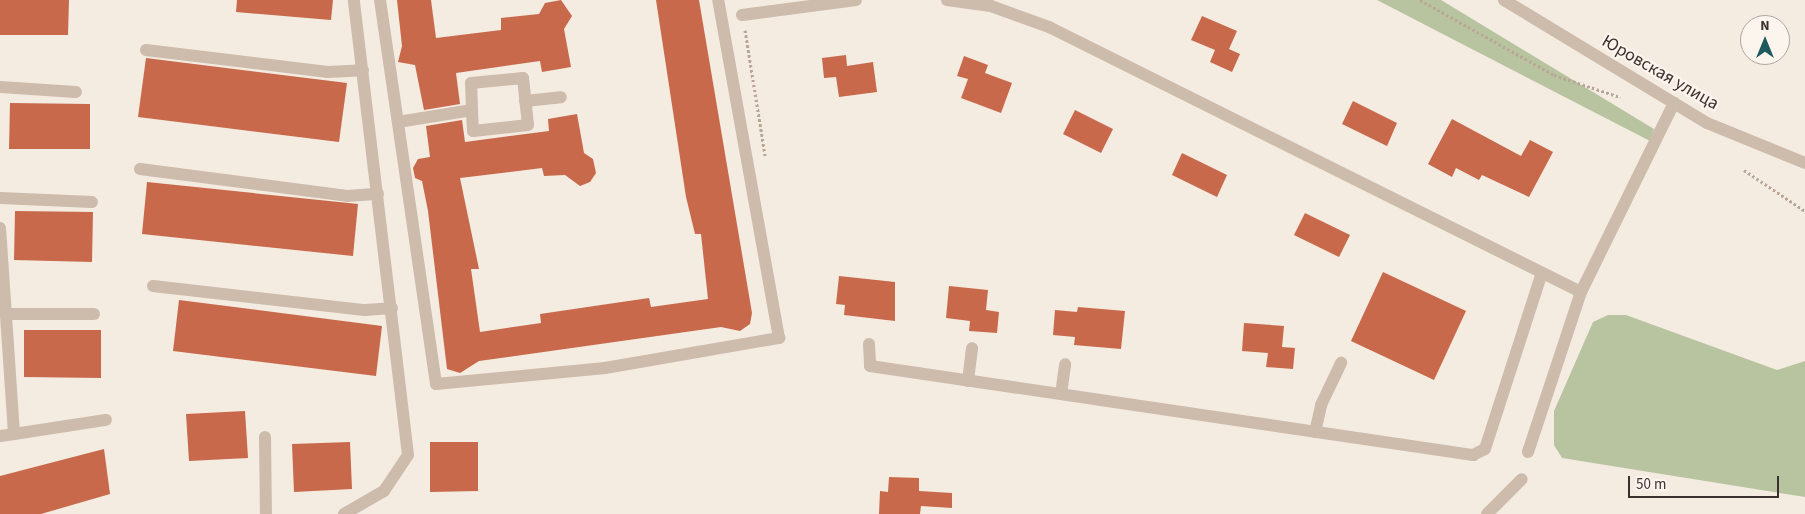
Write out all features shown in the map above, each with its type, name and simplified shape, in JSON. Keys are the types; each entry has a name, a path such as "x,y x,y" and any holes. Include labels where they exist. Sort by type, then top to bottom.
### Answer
{"street":[{"path":"344,514 384,491 408,456 392,308 354,0"},
{"path":"380,0 436,384 605,368 779,338 718,0"},
{"path":"742,15 856,0"},
{"path":"947,0 991,6 1049,28 1581,292"},
{"name":"Юровская улица","path":"1504,0 1707,123 1805,163"},
{"path":"146,50 328,72 363,70"},
{"path":"523,78 528,125 473,131 472,110 471,84 523,78"},
{"path":"0,88 76,92"},
{"path":"525,101 561,97"},
{"path":"1528,452 1581,292 1674,103"},
{"path":"398,122 472,110"},
{"path":"140,169 347,196 378,194"},
{"path":"0,198 92,202"},
{"path":"0,228 14,434"},
{"path":"870,344 870,366 1473,455 1485,449 1542,272"},
{"path":"152,286 365,310 392,308"},
{"path":"6,314 94,314"},
{"path":"968,380 972,348"},
{"path":"1315,432 1321,405 1341,363"},
{"path":"1061,394 1065,364"},
{"path":"0,436 106,420"},
{"path":"265,437 266,514"},
{"path":"1487,514 1522,479"}],"path":[{"path":"1420,0 1554,75 1620,97"},
{"path":"1744,170 1805,211"}],"green space":[{"path":"1377,0 1441,0 1654,129 1650,141"},
{"path":"1608,315 1626,315 1777,370 1805,361 1805,497 1562,458 1554,445 1554,411 1593,322"}],"building":[{"path":"0,0 69,0 68,35 0,35"},
{"path":"237,0 333,0 331,20 236,12"},
{"path":"397,0 431,0 436,38 501,30 501,18 539,14 545,3 561,0 572,16 564,29 571,67 542,72 540,61 456,73 460,104 424,110 415,65 398,62 402,46"},
{"path":"656,0 699,0 752,313 750,324 740,331 721,327 479,361 460,373 447,369 428,211 422,181 415,178 413,168 418,159 430,157 426,126 462,120 465,142 549,131 548,119 577,114 584,153 593,159 596,173 590,182 580,186 565,175 544,176 542,168 460,178 479,269 471,269 480,332 541,323 540,314 649,298 651,307 708,299 701,234 695,234 686,197"},
{"path":"1202,16 1237,31 1229,49 1240,54 1232,72 1210,62 1215,50 1191,40"},
{"path":"846,55 847,66 873,62 877,92 839,97 836,77 824,78 822,58"},
{"path":"964,56 988,65 985,73 1012,83 1001,113 961,98 968,79 957,76"},
{"path":"146,58 347,83 339,142 138,117"},
{"path":"1353,101 1397,123 1387,146 1342,124"},
{"path":"10,103 90,104 90,149 9,149"},
{"path":"1075,110 1113,129 1101,153 1063,134"},
{"path":"1452,119 1521,156 1530,140 1553,152 1529,197 1482,175 1479,180 1456,168 1452,177 1428,164"},
{"path":"1182,153 1227,175 1217,197 1172,175"},
{"path":"147,182 358,204 353,256 142,234"},
{"path":"15,211 93,212 92,262 14,260"},
{"path":"1305,213 1350,235 1339,257 1294,235"},
{"path":"1383,272 1466,311 1434,380 1351,341"},
{"path":"839,276 895,282 895,321 844,315 845,305 836,304"},
{"path":"949,286 988,290 986,310 999,312 997,333 969,331 970,321 946,318"},
{"path":"179,300 382,326 376,376 173,351"},
{"path":"1078,307 1125,311 1121,349 1074,345 1075,337 1053,335 1055,310 1077,312"},
{"path":"1244,323 1284,326 1282,347 1295,348 1293,369 1266,367 1268,353 1242,351"},
{"path":"24,330 101,330 101,378 24,377"},
{"path":"245,411 248,458 189,461 186,414"},
{"path":"350,442 352,489 294,492 292,444"},
{"path":"430,442 478,442 478,491 430,492"},
{"path":"104,449 110,494 41,514 0,514 0,476"},
{"path":"889,477 919,478 919,491 952,493 952,508 921,506 920,514 879,514 880,491 888,492"}]}
